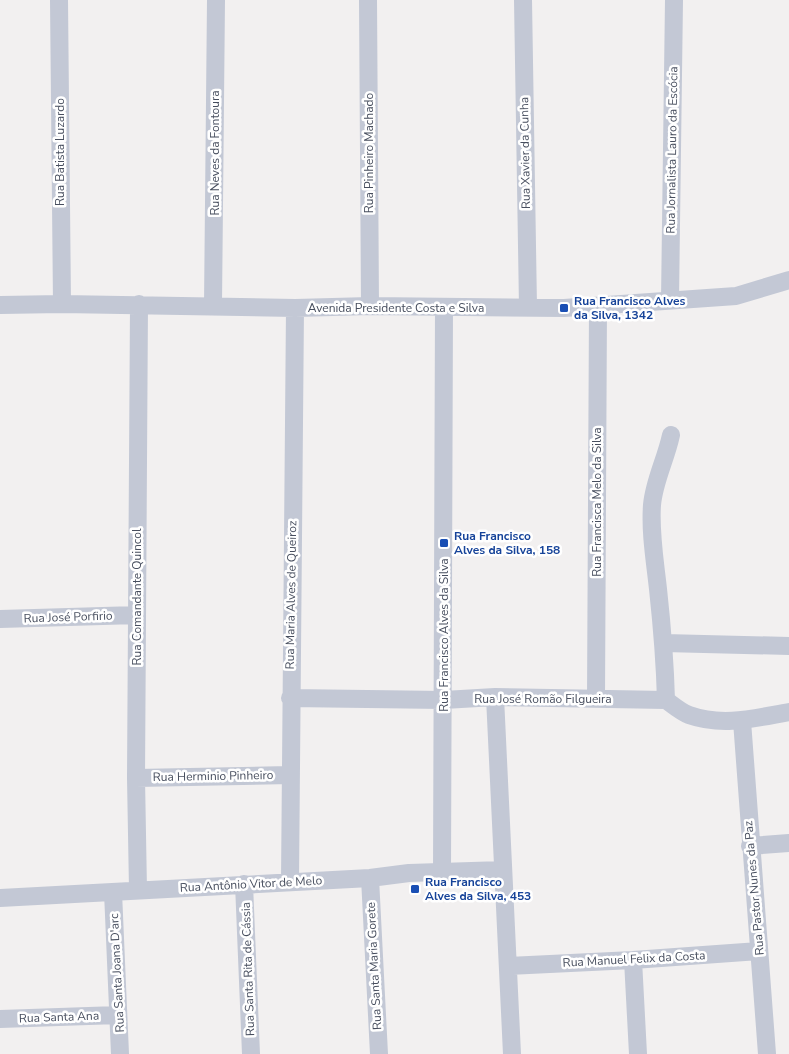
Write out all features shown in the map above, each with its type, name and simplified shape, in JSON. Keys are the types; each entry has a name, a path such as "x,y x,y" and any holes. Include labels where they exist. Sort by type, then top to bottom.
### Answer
{"street":[{"name":"Rua Batista Luzardo","path":"59,0 62,304"},
{"name":"Rua Neves da Fontoura","path":"214,306 216,0"},
{"name":"Rua Pinheiro Machado","path":"368,0 370,306"},
{"name":"Rua Xavier da Cunha","path":"523,0 528,307"},
{"name":"Rua Jornalista Lauro da Escócia","path":"670,300 674,0"},
{"name":"Avenida Presidente Costa e Silva","path":"0,305 139,304 294,308 370,306 564,308 736,296 789,280"},
{"name":"Rua Comandante Quincol","path":"138,890 136,778 139,304"},
{"name":"Rua Francisca Melo da Silva","path":"596,699 598,306"},
{"name":"Rua Maria Alves de Queiroz","path":"290,881 294,308"},
{"name":"Rua Francisco Alves da Silva","path":"442,872 444,308"},
{"path":"671,435 655,485 652,506 652,532 664,643 666,700 688,714 715,721 742,721 789,712"},
{"name":"Rua José Porfirio","path":"0,620 137,615"},
{"path":"664,643 789,646"},
{"name":"Rua José Romão Filgueira","path":"290,698 444,700 495,697 666,700"},
{"path":"495,697 512,1054"},
{"name":"Rua Pastor Nunes da Paz","path":"742,721 766,1054"},
{"name":"Rua Herminio Pinheiro","path":"136,778 290,775"},
{"path":"750,846 789,843"},
{"name":"Rua Antônio Vitor de Melo","path":"0,898 503,870"},
{"name":"Rua Santa Maria Gorete","path":"370,878 379,1054"},
{"name":"Rua Santa Rita de Cássia","path":"244,884 251,1054"},
{"name":"Rua Santa Joana D'arc","path":"113,892 120,1054"},
{"name":"Rua Manuel Felix da Costa","path":"508,966 759,951"},
{"path":"633,960 638,1054"},
{"name":"Rua Santa Ana","path":"0,1020 118,1015"}],"place":[{"name":"Rua Francisco Alves da Silva, 1342","path":"564,308"},
{"name":"Rua Francisco Alves da Silva, 158","path":"444,543"},
{"name":"Rua Francisco Alves da Silva, 453","path":"415,889"}]}
